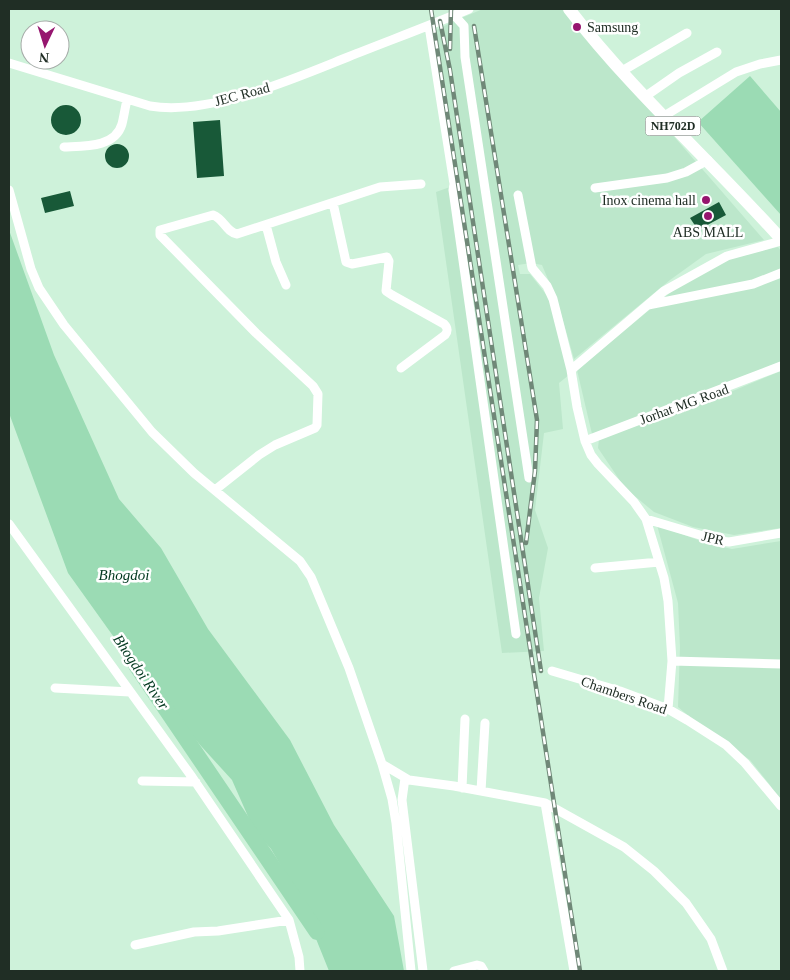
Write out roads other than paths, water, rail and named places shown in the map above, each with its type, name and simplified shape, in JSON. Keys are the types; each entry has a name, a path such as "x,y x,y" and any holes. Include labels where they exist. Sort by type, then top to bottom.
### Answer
{"highway":[{"name":"NH702D","path":"569,9 622,71 740,193 781,240"}],"street":[{"name":"JEC Road","path":"9,63 127,100 162,108 195,106 278,84 468,9"},
{"path":"454,15 464,26 465,56 529,478"},
{"path":"428,26 454,184 453,190 516,634"},
{"path":"622,71 687,33"},
{"path":"646,96 679,73 717,52"},
{"path":"664,116 736,72 760,64 781,60"},
{"path":"64,147 94,146 113,137 122,124 127,100"},
{"path":"595,188 667,178 686,172 708,160"},
{"path":"215,490 259,455 315,428 317,425 318,394 313,386 224,301 160,235 160,230 213,215 221,219 234,234 242,233 380,187 421,184"},
{"path":"9,190 31,269 49,304 64,325 152,432 194,473 300,561 307,569 349,668 382,764 395,810 411,971"},
{"path":"518,195 532,268 551,294 571,370 577,407 586,441 591,454 598,464 634,502 646,519 659,562 668,601 672,662 668,709"},
{"path":"333,203 346,262 352,264 387,257 389,261 386,290 447,326 445,335 401,368"},
{"path":"266,225 276,262 286,284"},
{"path":"571,370 664,292 727,256 781,240"},
{"path":"648,305 753,284 781,273"},
{"name":"Jorhat MG Road","path":"586,441 781,366"},
{"name":"JPR","path":"646,519 729,542 781,533"},
{"path":"9,524 196,782 289,920 299,957 300,971"},
{"path":"595,568 659,562"},
{"path":"672,662 781,664"},
{"name":"Chambers Road","path":"552,670 668,709 726,745 746,763 781,806"},
{"path":"54,688 130,692"},
{"path":"462,788 465,719"},
{"path":"481,791 485,723"},
{"path":"382,764 405,778 545,803 624,846 654,871 686,903 711,939 723,971"},
{"path":"405,778 402,800 423,971"},
{"path":"142,781 196,782"},
{"path":"545,803 574,971"},
{"path":"135,945 194,932 218,931 289,920"},
{"path":"454,971 477,965 484,971"}],"water":[{"path":"750,76 781,112 781,215 698,122"},
{"name":"Bhogdoi","path":"9,230 54,355 119,499 161,548 208,629 290,740 334,825 394,916 404,971 329,971 308,919 287,876 271,849 254,830 232,780 136,668 68,573 9,413"}],"waterway":[{"name":"Bhogdoi River","path":"136,665 317,932"}],"railway":[{"path":"431,9 580,971"},
{"path":"450,49 451,9"},
{"path":"440,21 450,70 541,671"},
{"path":"474,26 537,420 535,471 526,543"}],"place":[{"name":"Samsung","path":"577,27"},
{"name":"Inox cinema hall","path":"706,200"},
{"name":"ABS MALL","path":"708,216"}]}
